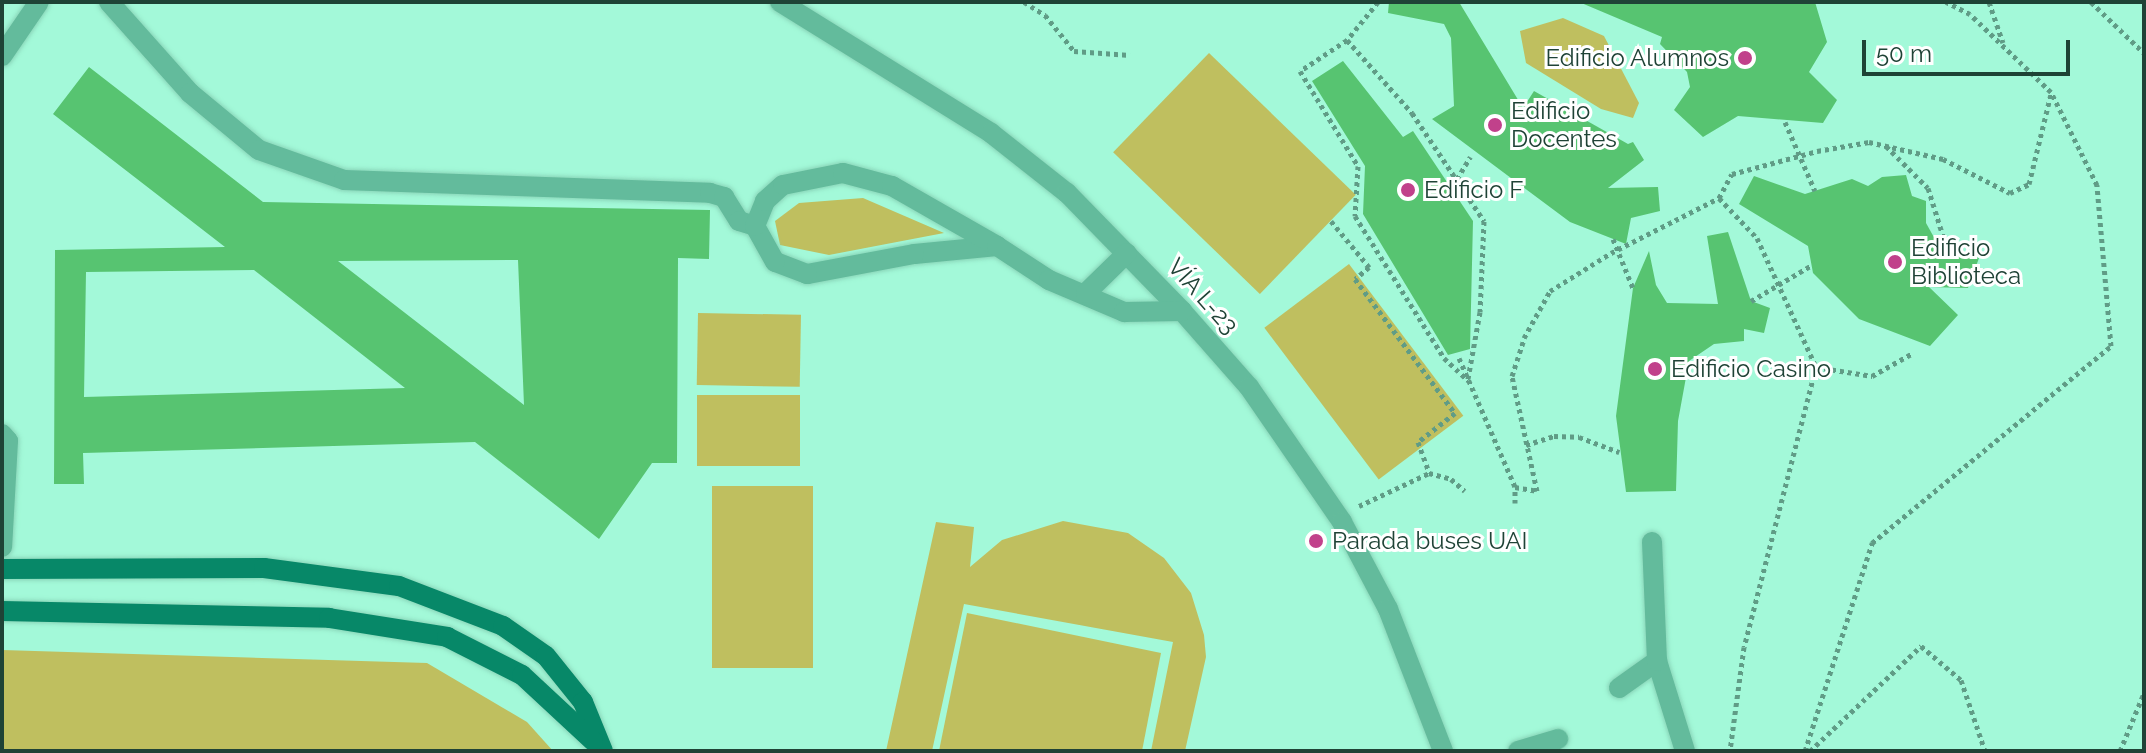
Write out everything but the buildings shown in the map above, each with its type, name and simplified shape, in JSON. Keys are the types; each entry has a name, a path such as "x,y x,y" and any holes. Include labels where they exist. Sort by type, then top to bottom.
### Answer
{"main road":[{"path":"2,569 264,568 399,586 503,626 546,656 583,702 602,751"},
{"path":"2,611 329,618 447,637 533,683 602,751"}],"street":[{"path":"2,56 39,2"},
{"path":"109,2 190,93 259,150 344,180 710,193 724,197 739,221 755,226 775,262 807,274 914,254 997,246"},
{"name":"VÍA L-23","path":"780,2 991,133 1067,193 1182,311 1249,387 1338,516 1388,609 1443,751"},
{"path":"755,226 765,201 783,185 843,173 892,186 997,246 1049,280 1086,293 1124,312 1182,311"},
{"path":"1086,293 1127,253"},
{"path":"2,434 8,441 2,547"},
{"path":"1652,542 1657,661 1685,751"},
{"path":"1619,688 1657,661"},
{"path":"1518,751 1558,739"}],"path":[{"path":"1024,2 1045,15 1074,51 1130,55"},
{"path":"1378,2 1347,40 1300,71 1358,166 1355,216 1444,358 1468,380"},
{"path":"1808,751 1872,543 2111,346 2097,185 2051,92 1970,14 1946,2"},
{"path":"1989,2 2003,45"},
{"path":"2091,2 2144,53"},
{"path":"1347,40 1412,113 1484,221 1480,312 1468,380"},
{"path":"1515,487 1537,491 1512,376 1524,338 1550,291 1611,253 1719,198 1732,174 1856,144 1886,145 1943,159 2010,193 2029,184 2051,92"},
{"path":"1785,122 1815,191"},
{"path":"1886,145 1928,188 1944,239"},
{"path":"1457,179 1470,157"},
{"path":"1719,198 1757,238 1816,367 1744,647 1730,751"},
{"path":"1331,221 1369,267 1355,279 1455,413 1418,442 1429,473"},
{"path":"1613,239 1633,288"},
{"path":"1751,301 1812,265"},
{"path":"1816,367 1872,376 1913,353"},
{"path":"1459,358 1515,487 1515,503"},
{"path":"1526,445 1554,436 1579,437 1619,452"},
{"path":"1338,516 1429,473 1451,479 1465,491"},
{"path":"1808,751 1921,646 1961,680 1985,751"},
{"path":"2120,751 2144,693"}],"shaded area":[{"path":"1563,18 1604,36 1639,103 1633,118 1601,109 1526,63 1520,31"},
{"path":"1209,53 1356,195 1260,294 1113,152"},
{"path":"863,198 944,233 829,255 780,245 775,221 799,203"},
{"path":"1349,264 1463,416 1379,480 1264,328"},
{"path":"698,313 801,315 800,387 697,385"},
{"path":"697,395 800,395 800,466 697,466"},
{"path":"712,486 813,486 813,668 712,668"},
{"path":"1063,521 1128,533 1164,558 1191,593 1204,635 1206,657 1185,751 1151,751 1173,642 964,604 932,751 886,751 936,522 974,527 970,567 1002,540"},
{"path":"967,613 1161,653 1142,751 939,751"},
{"path":"2,650 427,663 527,722 553,751 2,751"}],"place":[{"name":"Edificio Alumnos","path":"1745,58"},
{"name":"Edificio Docentes","path":"1495,125"},
{"name":"Edificio F","path":"1408,190"},
{"name":"Edificio Biblioteca","path":"1895,262"},
{"name":"Edificio Casino","path":"1655,369"},
{"name":"Parada buses UAI","path":"1316,541"}]}
